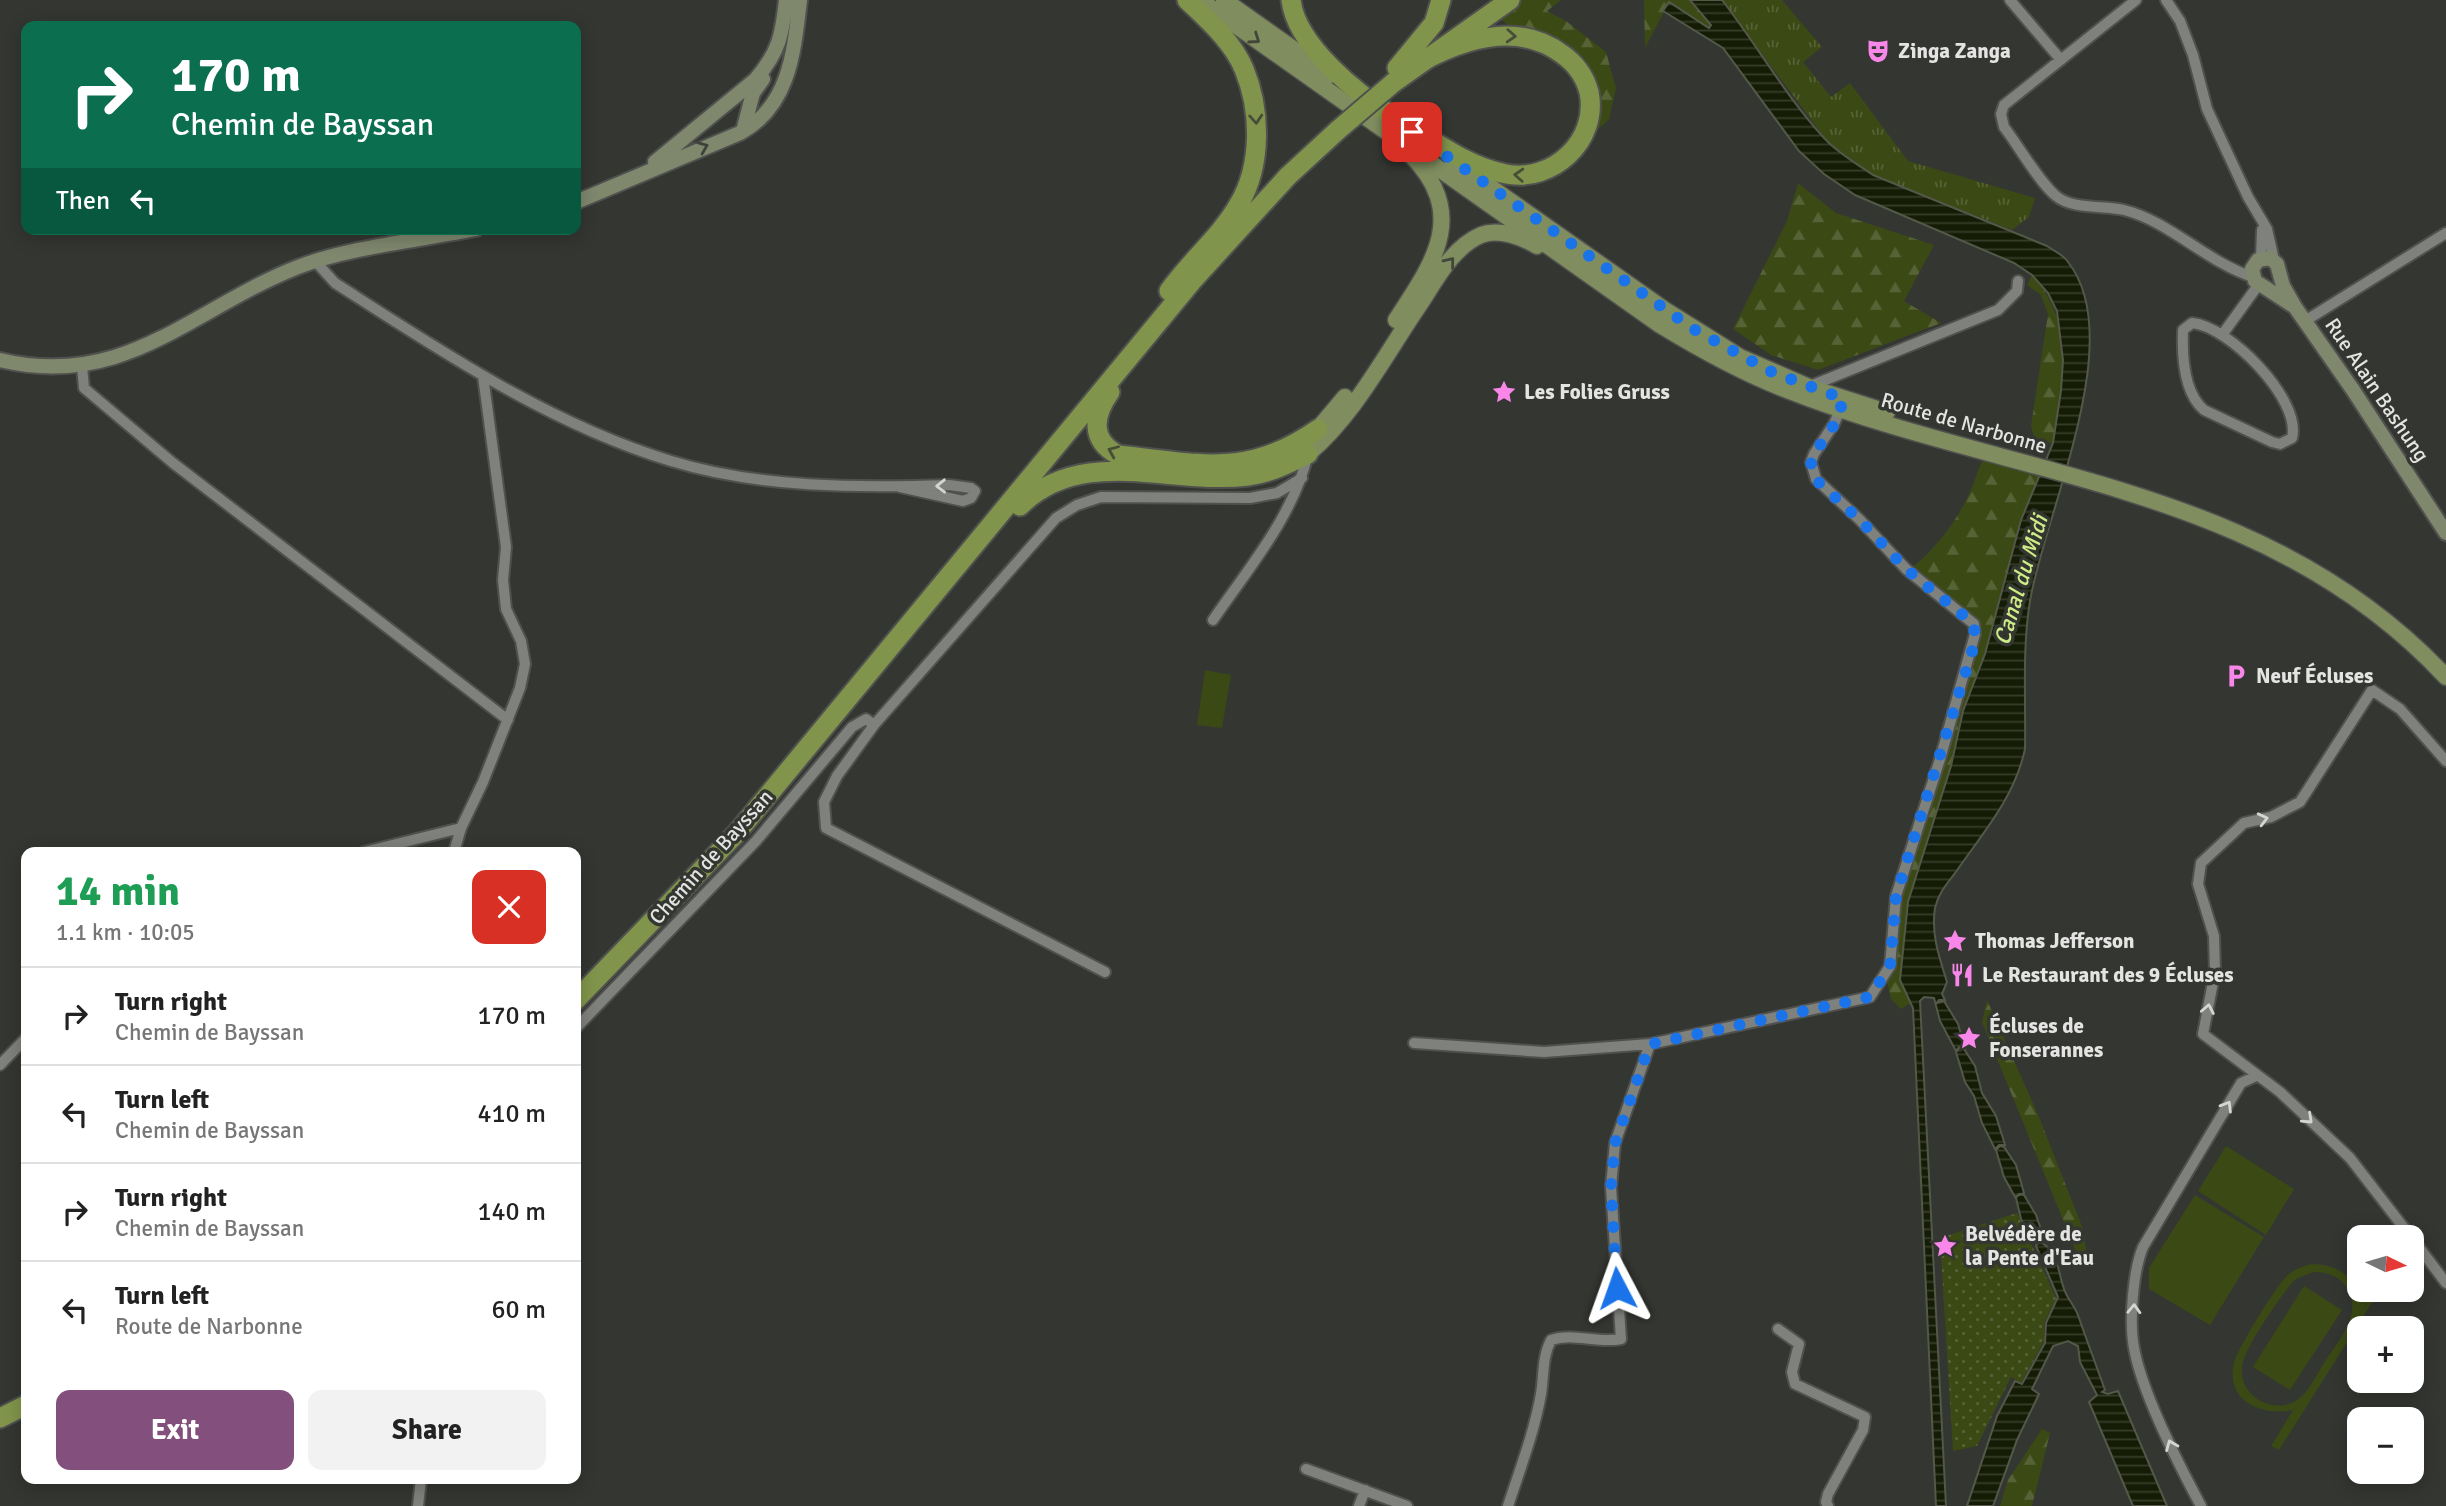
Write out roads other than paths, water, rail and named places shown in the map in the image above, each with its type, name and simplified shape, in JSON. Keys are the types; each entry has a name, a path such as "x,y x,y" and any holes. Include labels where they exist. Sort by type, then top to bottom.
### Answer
{"highway":[{"path":"680,891 729,828 1033,465 1152,315 1184,270 1239,205 1254,162 1254,104 1244,68 1224,36 1187,0"},
{"path":"1291,0 1292,11 1319,54 1367,100 1464,159 1508,174 1530,176 1551,168 1569,156 1581,137 1590,114 1589,92 1581,72 1551,45 1506,35 1477,38 1449,47 1390,81"},
{"path":"1390,81 1434,23 1441,0"},
{"path":"1152,315 1268,186 1390,81 1500,0"},
{"path":"1423,61 1510,0"},
{"path":"581,995 736,834 1194,279 1334,127"},
{"path":"1194,279 1105,400 1097,437 1103,447 1118,455 1225,464 1257,461 1299,451"},
{"path":"926,607 1012,513 1048,485 1096,471 1248,476 1280,469 1318,429"},
{"path":"0,1418 21,1408"}],"main road":[{"name":"Route de Narbonne","path":"1200,0 1620,296 1707,354 1784,389 2213,511 2296,550 2354,585 2407,627 2446,664"},
{"name":"Route de Narbonne","path":"1224,0 1695,330 1761,367 1810,387 1842,404"},
{"path":"1318,429 1341,403 1420,283 1440,239 1442,213 1437,187 1421,165 1384,128"},
{"path":"1299,451 1326,438 1351,406 1443,270 1462,246 1483,234 1522,237 1620,296"},
{"name":"Route de Narbonne","path":"2082,474 2210,519 2290,557 2373,610 2446,677"}],"street":[{"path":"743,131 753,93 774,64 786,0"},
{"path":"581,200 743,131 764,116 783,87 796,42 800,0"},
{"path":"2010,0 2061,60"},
{"path":"2136,0 2004,105 2001,114 2004,127 2056,196 2077,204 2133,214 2219,263 2259,282 2274,283 2260,220 2201,94 2193,55 2180,22 2166,0"},
{"path":"641,174 755,80 776,53"},
{"path":"2305,321 2446,233"},
{"path":"0,360 50,369 82,366 129,354 261,283 316,262 446,235"},
{"path":"316,262 335,283 483,376 553,415 672,462 784,483 900,487 949,485 975,491 971,498 963,501 900,487"},
{"path":"2219,263 2268,263"},
{"path":"2259,282 2252,269 2268,263"},
{"name":"Rue Alain Bashung","path":"2268,263 2446,533"},
{"path":"1784,389 1810,387 1998,310 2017,291 2018,281"},
{"path":"2222,335 2259,282"},
{"name":"Rue Alain Bashung","path":"2259,282 2295,307"},
{"path":"2192,323 2203,324 2222,335 2261,369 2288,407 2296,426 2292,438 2280,443 2272,442 2204,410 2195,403 2182,347 2183,330 2192,323"},
{"path":"82,366 85,388 173,463 508,720"},
{"path":"455,847 461,828 508,720 525,664 521,641 506,609 503,580 506,547 483,376"},
{"path":"1414,1042 1544,1052 1650,1044 1870,997 1890,966 1896,896 1941,756 1975,634 1974,624 1906,569 1860,520 1815,479 1811,463 1814,454 1842,404"},
{"path":"1213,620 1264,547 1302,478 1299,451"},
{"path":"1105,972 827,828 824,802 837,776 874,725 1056,518 1077,505 1101,497 1250,498 1277,493 1302,478"},
{"path":"2401,1225 2350,1158 2280,1092 2203,1034 2215,972 2214,936 2198,884 2198,870 2244,823 2271,817 2300,802 2372,690 2400,709 2446,761"},
{"name":"Chemin de Bayssan","path":"581,1023 756,841 852,727 866,719 874,725"},
{"path":"384,847 461,828"},
{"path":"0,1065 21,1043"},
{"path":"1508,1506 1530,1439 1541,1394 1546,1349 1551,1340 1561,1337 1607,1342 1621,1339 1612,1176 1615,1143 1650,1044"},
{"path":"2201,1506 2179,1465 2133,1347 2136,1269 2143,1247 2241,1083 2256,1076"},
{"path":"2424,1255 2446,1283"},
{"path":"1777,1329 1799,1344 1792,1373 1795,1384 1865,1417 1863,1430 1828,1494 1828,1506"},
{"path":"1306,1469 1407,1506"},
{"path":"418,1506 420,1484"},
{"path":"1359,1506 1365,1490"}],"water":[{"name":"Canal du Midi","path":"1690,0 1722,0 1797,106 1825,139 1842,154 1873,175 2047,246 2066,260 2084,295 2090,335 2086,380 2077,428 2030,601 2025,656 2025,749 2007,796 1942,890 1935,908 1935,936 1947,982 1942,994 1945,1000 1939,1000 1937,1003 1944,1001 1958,1024 1965,1048 1959,1047 1956,1051 1940,1021 1934,998 1924,997 1920,1001 1946,1506 1936,1506 1913,1008 1900,980 1908,902 1951,766 1963,711 1985,654 2021,520 2053,443 2063,360 2057,311 2048,293 2032,275 2014,263 1855,195 1824,174 1799,151 1723,48 1663,11 1669,2 1709,28 1711,25"},
{"path":"1960,1048 1964,1049 1975,1066 1982,1093 1996,1116 2005,1145 1999,1145 1995,1149 1982,1123 1956,1052"},
{"path":"2000,1146 2004,1147 2016,1165 2024,1193 2015,1197 2004,1177 1996,1150"},
{"path":"2019,1194 2024,1195 2036,1215 2045,1241 2034,1243 2021,1219 2016,1198"},
{"path":"2039,1242 2054,1255 2065,1293 2078,1314 2105,1390 2102,1392 2108,1394 2118,1391 2167,1506 2133,1506 2089,1402 2097,1395 2080,1362 2078,1346 2068,1341 2053,1346 2032,1389 2039,1394 2017,1440 1993,1506 1967,1506 1997,1416 2015,1381 2022,1384 2045,1343 2046,1323 2058,1297 2036,1246"}],"place":[{"name":"Zinga Zanga","path":"1878,51"},
{"name":"Les Folies Gruss","path":"1504,392"},
{"name":"Neuf Écluses","path":"2236,676"},
{"name":"Thomas Jefferson","path":"1955,941"},
{"name":"Le Restaurant des 9 Écluses","path":"1962,975"},
{"name":"Écluses de Fonserannes","path":"1969,1038"},
{"name":"Belvédère de la Pente d'Eau","path":"1945,1246"}]}
